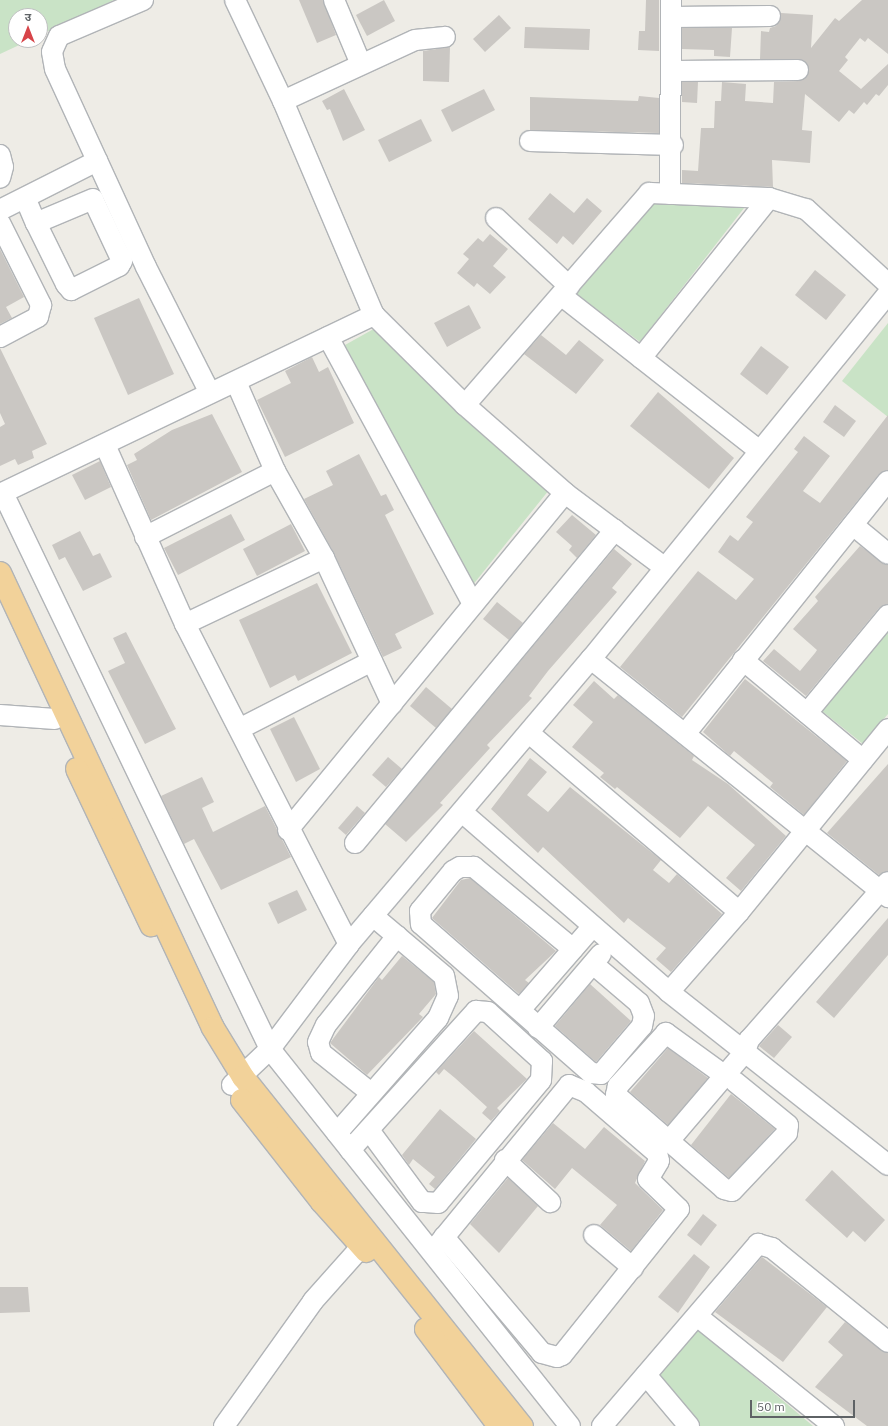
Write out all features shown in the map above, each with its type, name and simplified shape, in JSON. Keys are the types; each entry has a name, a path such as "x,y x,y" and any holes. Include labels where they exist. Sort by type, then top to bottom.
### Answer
{"highway":[{"path":"0,573 148,901 199,1032 237,1081 522,1426"},
{"path":"0,608 148,901"},
{"path":"237,1081 317,1196 362,1246 499,1426"}],"street":[{"path":"143,0 59,36 52,52 55,69 97,161 210,393"},
{"path":"235,0 283,101 374,315 465,405 565,493 664,567"},
{"path":"334,0 360,62"},
{"path":"670,194 673,145 672,8 770,16"},
{"path":"283,101 360,62 415,40 445,37"},
{"path":"673,70 798,70"},
{"path":"530,141 673,145"},
{"path":"0,155 3,167 0,178"},
{"path":"0,210 26,200 97,161"},
{"path":"465,405 566,291 649,193 769,198 806,209 888,284"},
{"path":"641,358 769,198"},
{"path":"26,200 36,223 71,290 119,266 122,261 93,199 36,223"},
{"path":"496,218 566,291 641,358 760,451"},
{"path":"0,337 38,317 41,305 3,235"},
{"path":"237,1081 270,1049 349,944 591,659 664,567 888,294"},
{"path":"374,315 105,445 1,493 270,1049 570,1426"},
{"path":"328,337 473,604"},
{"path":"236,382 275,471 324,558 392,704"},
{"path":"105,445 186,624 241,728 288,830 349,944"},
{"path":"145,536 275,471"},
{"path":"685,734 888,481"},
{"path":"288,830 565,493"},
{"path":"853,525 888,554"},
{"path":"355,843 614,530"},
{"path":"186,624 324,558"},
{"path":"807,713 888,615"},
{"path":"591,659 806,830 886,890 749,1040 749,1055 730,1079 671,1144"},
{"path":"743,660 863,760"},
{"path":"241,728 372,661"},
{"path":"0,715 55,719"},
{"path":"669,992 739,912 888,729"},
{"path":"528,733 739,912"},
{"path":"462,812 669,992 888,1164"},
{"path":"573,949 474,867 460,867 453,871 422,906 422,924 590,1073 601,1074 610,1068 642,1026 644,1016 639,1003 593,964"},
{"path":"337,1133 438,1018 448,996 444,976 373,916"},
{"path":"520,1010 593,926"},
{"path":"371,1093 321,1053 318,1042 326,1025 397,936"},
{"path":"538,1028 612,942"},
{"path":"350,1150 476,1011 488,1012 542,1061 541,1080 438,1203 422,1202 369,1130"},
{"path":"671,1034 730,1079 788,1125 788,1133 737,1189 724,1189 616,1095 618,1086 660,1036 671,1034"},
{"path":"432,1252 505,1160 565,1087 572,1085 586,1092 657,1153 659,1161 648,1179 679,1209 562,1355 552,1357 542,1353 444,1237"},
{"path":"505,1160 550,1202"},
{"path":"594,1235 633,1268"},
{"path":"602,1426 758,1244 764,1243 888,1342"},
{"path":"224,1426 313,1301 362,1246"},
{"path":"697,1316 834,1426"},
{"path":"646,1375 689,1426"}],"green space":[{"path":"0,0 114,0 48,31 48,8 8,8 8,48 13,48 0,54"},
{"path":"650,202 748,203 640,342 575,293"},
{"path":"888,323 888,417 842,381"},
{"path":"379,326 549,490 472,586 345,345"},
{"path":"888,631 888,714 863,744 822,711"},
{"path":"698,1329 813,1426 700,1426 658,1376"}],"building":[{"path":"299,0 323,0 336,35 317,43"},
{"path":"384,0 395,21 367,36 356,15"},
{"path":"646,0 659,0 659,51 638,50 639,31 645,31"},
{"path":"862,0 888,0 888,54 868,38 865,42 860,38 845,57 848,60 839,71 861,89 888,64 888,85 879,96 876,94 867,105 864,102 854,114 849,110 839,122 805,94 802,130 812,131 810,163 772,160 773,187 682,183 682,170 698,171 701,128 714,128 715,101 721,101 722,82 746,84 745,101 773,103 774,82 798,81 808,75 808,65 803,60 760,59 761,31 769,32 770,28 776,26 781,13 813,15 811,48 835,18 839,21"},
{"path":"499,15 511,28 485,52 473,39"},
{"path":"525,27 590,29 589,50 524,48"},
{"path":"682,28 732,28 730,57 714,56 714,50 682,49"},
{"path":"450,47 449,82 423,81 423,51"},
{"path":"682,82 698,82 697,103 682,102"},
{"path":"344,89 365,130 343,141 330,109 327,110 322,101"},
{"path":"484,89 495,110 452,132 441,110"},
{"path":"639,96 659,98 659,133 530,130 530,97 638,101"},
{"path":"421,119 432,141 389,162 378,140"},
{"path":"550,193 574,213 587,198 602,211 573,245 563,236 557,244 528,219"},
{"path":"490,234 508,249 493,266 506,277 490,294 477,283 474,287 457,273 469,259 463,254 478,238 483,242"},
{"path":"0,249 24,297 6,307 12,318 0,324"},
{"path":"815,270 846,295 826,320 795,295"},
{"path":"139,298 174,374 128,395 94,318"},
{"path":"469,305 481,328 447,347 434,323"},
{"path":"541,335 566,355 579,340 604,360 576,394 524,354"},
{"path":"761,346 789,367 767,395 740,374"},
{"path":"0,348 47,444 32,451 34,458 18,465 15,459 0,466 0,427 5,424 0,413"},
{"path":"312,357 319,372 328,367 354,423 285,457 257,400 291,383 285,371"},
{"path":"658,392 734,458 709,489 630,426"},
{"path":"835,405 856,421 844,437 823,422"},
{"path":"212,414 242,472 151,520 127,465 137,460 134,454 172,430"},
{"path":"888,415 888,470 879,474 682,717 620,667 698,571 736,600 754,579 718,552 730,535 738,541 753,522 746,517 798,452 794,449 804,436 830,456 803,491 820,503"},
{"path":"359,454 381,496 386,494 394,510 385,515 434,614 395,634 402,648 383,657 334,553 304,499 333,485 326,471"},
{"path":"100,461 111,487 85,500 72,475"},
{"path":"231,514 245,540 178,575 164,548"},
{"path":"572,515 596,535 577,558 569,550 572,546 556,532"},
{"path":"291,524 305,551 257,576 243,549"},
{"path":"80,531 93,556 100,553 112,577 83,591 65,557 59,560 52,545"},
{"path":"860,546 888,565 888,604 879,608 806,696 763,661 774,649 800,671 817,650 793,629 818,601 815,597"},
{"path":"614,549 632,564 612,588 617,592 548,671 529,696 532,698 487,745 490,748 440,803 443,805 406,842 385,824"},
{"path":"317,583 352,653 298,681 295,675 270,688 239,620"},
{"path":"497,602 523,623 509,640 483,619"},
{"path":"126,632 176,729 145,744 108,671 125,663 113,638"},
{"path":"745,679 847,761 804,815 770,787 773,783 734,751 730,756 703,732"},
{"path":"594,681 614,699 618,695 694,756 692,760 728,784 786,836 741,891 726,878 755,845 708,806 680,838 617,787 615,789 600,777 604,773 572,747 593,722 573,705"},
{"path":"426,687 452,709 436,728 410,706"},
{"path":"294,717 320,769 296,782 270,729"},
{"path":"388,757 402,769 386,787 372,775"},
{"path":"530,758 547,772 527,795 548,812 570,787 661,860 653,870 669,883 677,874 722,914 671,972 656,959 666,948 628,918 624,923 543,847 538,853 491,809"},
{"path":"888,764 888,871 879,875 827,833"},
{"path":"202,777 214,802 202,808 213,832 265,806 291,857 221,890 194,839 184,844 161,796"},
{"path":"357,806 365,813 346,835 338,828"},
{"path":"470,878 556,951 525,980 529,983 519,994 432,918 461,880"},
{"path":"297,890 307,910 278,924 268,903"},
{"path":"888,918 888,955 834,1018 816,1002"},
{"path":"402,956 434,982 436,994 419,1014 423,1017 367,1075 330,1043 379,977 382,980"},
{"path":"590,984 631,1021 596,1062 555,1026"},
{"path":"778,1025 792,1037 774,1058 759,1046"},
{"path":"474,1031 527,1079 497,1108 500,1111 491,1121 482,1113 487,1107 455,1078 444,1069 439,1075 436,1072"},
{"path":"668,1048 708,1078 668,1125 630,1092"},
{"path":"731,1094 775,1129 729,1178 691,1145"},
{"path":"440,1109 476,1139 435,1189 429,1184 435,1177 413,1159 409,1165 402,1155"},
{"path":"553,1123 585,1149 604,1127 645,1161 635,1183 663,1210 631,1251 600,1225 617,1205 572,1168 555,1189 522,1160"},
{"path":"832,1170 885,1220 865,1242 853,1231 847,1238 805,1200"},
{"path":"508,1178 538,1206 499,1253 470,1224"},
{"path":"703,1214 717,1225 701,1246 687,1235"},
{"path":"694,1254 710,1267 678,1313 658,1297"},
{"path":"762,1257 827,1307 783,1362 715,1312"},
{"path":"0,1287 28,1287 30,1312 0,1313"},
{"path":"845,1322 888,1353 888,1426 867,1426 815,1387 843,1355 828,1342"}]}
